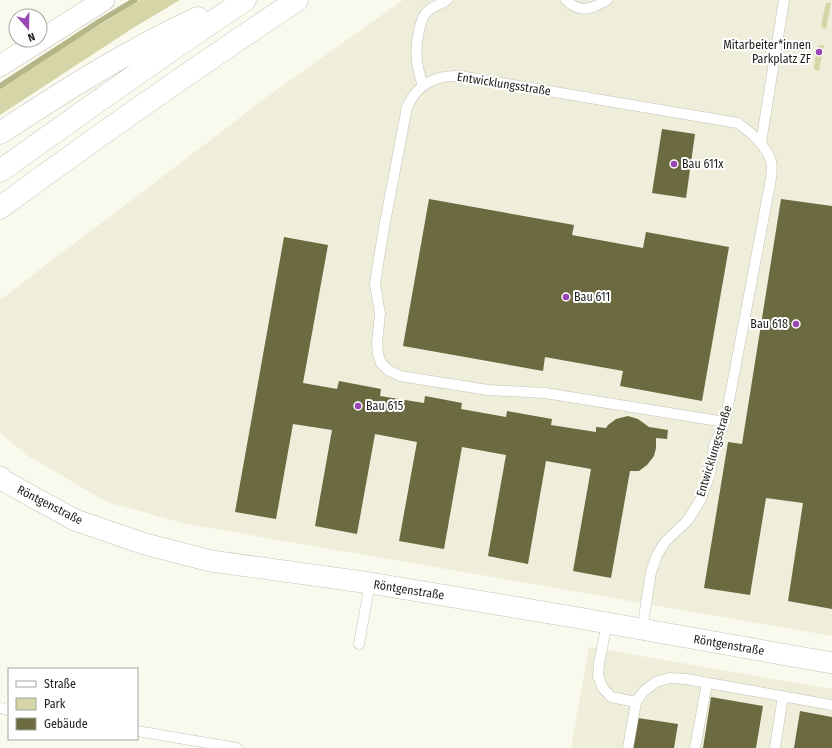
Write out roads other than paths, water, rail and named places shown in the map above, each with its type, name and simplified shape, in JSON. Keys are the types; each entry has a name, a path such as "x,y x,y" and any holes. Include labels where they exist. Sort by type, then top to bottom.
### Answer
{"highway":[{"path":"0,133 80,82 168,32 239,0"},
{"path":"0,171 174,47 245,0"},
{"path":"0,208 168,88 297,0"}],"street":[{"path":"0,66 104,0"},
{"name":"Röntgenstraße","path":"1,482 75,520 168,551 211,561 370,583 832,663"}],"lane":[{"path":"423,86 416,56 417,38 425,13 447,0"},
{"path":"566,0 571,5 579,8 590,8 607,0"},
{"path":"761,143 784,0"},
{"name":"Entwicklungsstraße","path":"642,630 651,572 657,555 664,542 688,520 701,499 710,470 714,445 725,422 770,184 772,163 761,143 751,132 738,123 468,77 446,75 433,79 412,96 407,107 383,233 375,284 380,314 377,343 381,363 388,370 400,376 488,390 545,393 725,422"},
{"path":"359,644 370,583"},
{"path":"607,623 599,662 598,676 603,688 612,696 636,702"},
{"path":"628,748 636,702 644,691 656,682 669,678 686,679 832,705"},
{"path":"695,748 707,683"},
{"path":"775,748 783,696"},
{"path":"138,731 237,748"},
{"path":"173,748 175,738"}],"waterway":[{"path":"0,86 135,0"}],"place":[{"name":"Mitarbeiter*innen Parkplatz ZF","path":"819,52"},
{"name":"Bau 611x","path":"674,164"},
{"name":"Bau 611","path":"566,297"},
{"name":"Bau 618","path":"796,324"},
{"name":"Bau 615","path":"358,406"}]}
